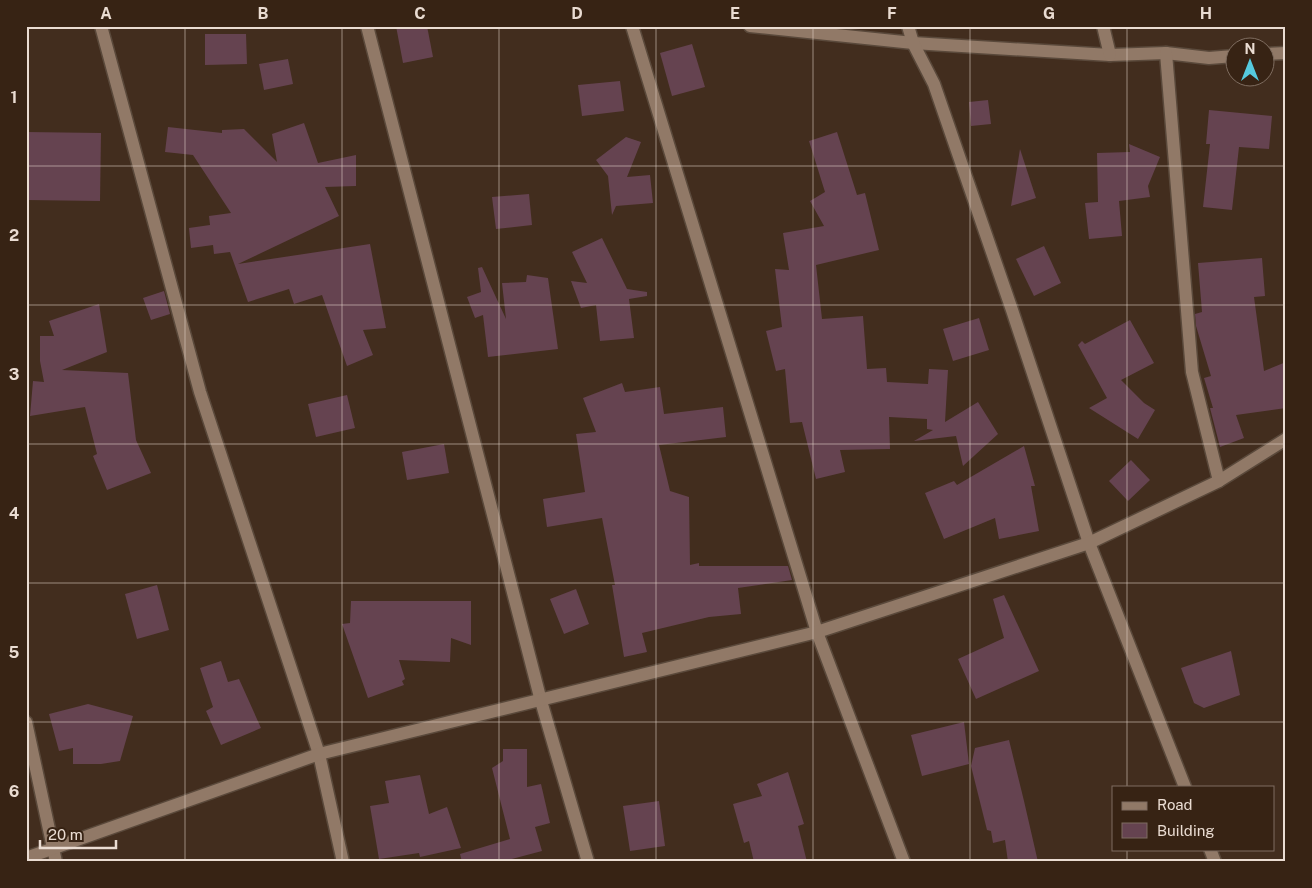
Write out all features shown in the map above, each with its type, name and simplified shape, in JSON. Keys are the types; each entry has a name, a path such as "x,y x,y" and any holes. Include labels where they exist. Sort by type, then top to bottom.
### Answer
{"street":[{"path":"101,26 200,392 319,754 343,862"},
{"path":"368,26 541,701 588,862"},
{"path":"632,26 816,632 904,862"},
{"path":"750,26 914,43 1110,55 1166,54 1209,58 1224,57"},
{"path":"908,26 934,84 1089,543 1185,786"},
{"path":"1103,26 1110,55"},
{"path":"1166,54 1192,372 1219,481"},
{"path":"26,858 55,856 319,754 816,632 1089,543 1219,481 1286,439"},
{"path":"26,722 55,856"},
{"path":"1210,850 1215,862"}],"building":[{"path":"396,26 427,26 433,57 403,63"},
{"path":"205,34 246,34 247,64 205,65"},
{"path":"692,44 705,87 672,96 660,53"},
{"path":"288,59 293,84 264,90 259,64"},
{"path":"620,81 624,111 582,116 578,85"},
{"path":"988,100 991,124 971,126 969,102"},
{"path":"1209,110 1272,116 1269,149 1239,147 1232,210 1203,207 1210,144 1206,144"},
{"path":"304,123 318,163 356,155 356,186 325,187 339,216 238,264 370,244 386,328 363,330 373,355 347,366 322,295 294,304 289,289 248,302 230,252 214,254 213,245 191,248 189,228 210,225 209,216 231,213 193,155 165,152 168,127 222,133 222,130 244,129 277,162 272,134"},
{"path":"26,132 101,133 100,201 26,200"},
{"path":"837,132 857,195 865,193 879,250 816,265 822,319 863,316 867,369 886,368 887,382 928,384 929,369 948,370 945,422 978,402 998,434 963,466 956,436 914,441 933,430 927,429 927,419 889,417 890,449 840,450 845,472 816,479 802,422 790,423 785,369 776,371 766,331 782,327 775,269 789,270 783,233 824,226 810,201 825,192 809,141"},
{"path":"626,137 641,142 627,177 650,175 653,203 616,206 612,215 608,176 596,160"},
{"path":"1129,144 1160,157 1148,186 1150,197 1119,201 1122,236 1089,239 1085,203 1098,202 1097,153 1130,152"},
{"path":"1020,149 1036,198 1011,206"},
{"path":"529,194 532,225 496,229 492,197"},
{"path":"602,238 627,289 647,292 647,296 629,299 634,338 600,341 596,305 581,308 571,281 587,283 572,252"},
{"path":"1044,246 1061,283 1034,296 1016,259"},
{"path":"1262,258 1265,296 1254,297 1264,371 1286,362 1286,408 1236,415 1244,438 1220,447 1210,408 1213,408 1204,378 1211,376 1196,326 1195,314 1202,312 1198,263"},
{"path":"482,267 506,319 502,283 526,282 527,275 548,278 558,349 488,357 483,315 475,318 467,297 481,292 478,268"},
{"path":"164,291 170,314 151,320 143,298"},
{"path":"99,304 107,352 62,370 128,373 136,440 151,473 107,490 93,456 97,454 85,407 30,416 33,381 44,382 40,361 40,336 54,336 49,321"},
{"path":"979,318 989,350 953,361 943,329"},
{"path":"1130,320 1154,363 1121,380 1144,403 1155,410 1138,439 1089,408 1107,398 1078,345 1082,341 1085,344"},
{"path":"622,383 625,392 660,387 664,414 723,407 726,437 659,445 670,491 689,497 690,565 699,563 699,566 788,566 792,580 738,588 741,614 709,617 642,633 647,652 624,657 612,585 615,585 602,518 547,527 543,499 585,492 576,434 596,432 583,398"},
{"path":"347,395 355,428 316,437 308,404"},
{"path":"444,444 449,473 407,480 402,452"},
{"path":"1024,446 1035,486 1031,486 1039,531 999,539 995,518 944,539 925,493 954,481 957,485"},
{"path":"1131,460 1150,480 1128,501 1109,481"},
{"path":"157,585 169,630 137,639 125,594"},
{"path":"576,589 589,624 564,634 550,599"},
{"path":"1004,595 1039,671 976,699 958,659 1004,638 993,599"},
{"path":"351,601 471,601 471,645 451,638 450,662 399,660 405,679 402,681 404,685 368,698 342,624 350,623"},
{"path":"1231,651 1240,695 1204,708 1194,703 1181,668"},
{"path":"221,661 228,682 239,679 261,728 221,745 206,711 213,707 200,668"},
{"path":"88,704 133,716 120,761 101,764 73,764 73,748 59,751 49,714"},
{"path":"964,722 969,764 922,776 911,735"},
{"path":"1009,740 1038,862 1008,862 1005,840 993,843 991,831 987,830 971,766 975,748"},
{"path":"503,749 527,749 527,787 541,784 550,823 535,827 542,851 501,862 462,862 460,854 510,839 492,768 503,761"},
{"path":"788,772 804,824 798,826 807,862 754,862 749,841 744,843 733,804 762,796 757,784"},
{"path":"420,775 429,814 447,807 461,848 420,857 419,853 379,859 370,806 389,803 385,781"},
{"path":"659,801 665,846 630,851 623,806"}]}
